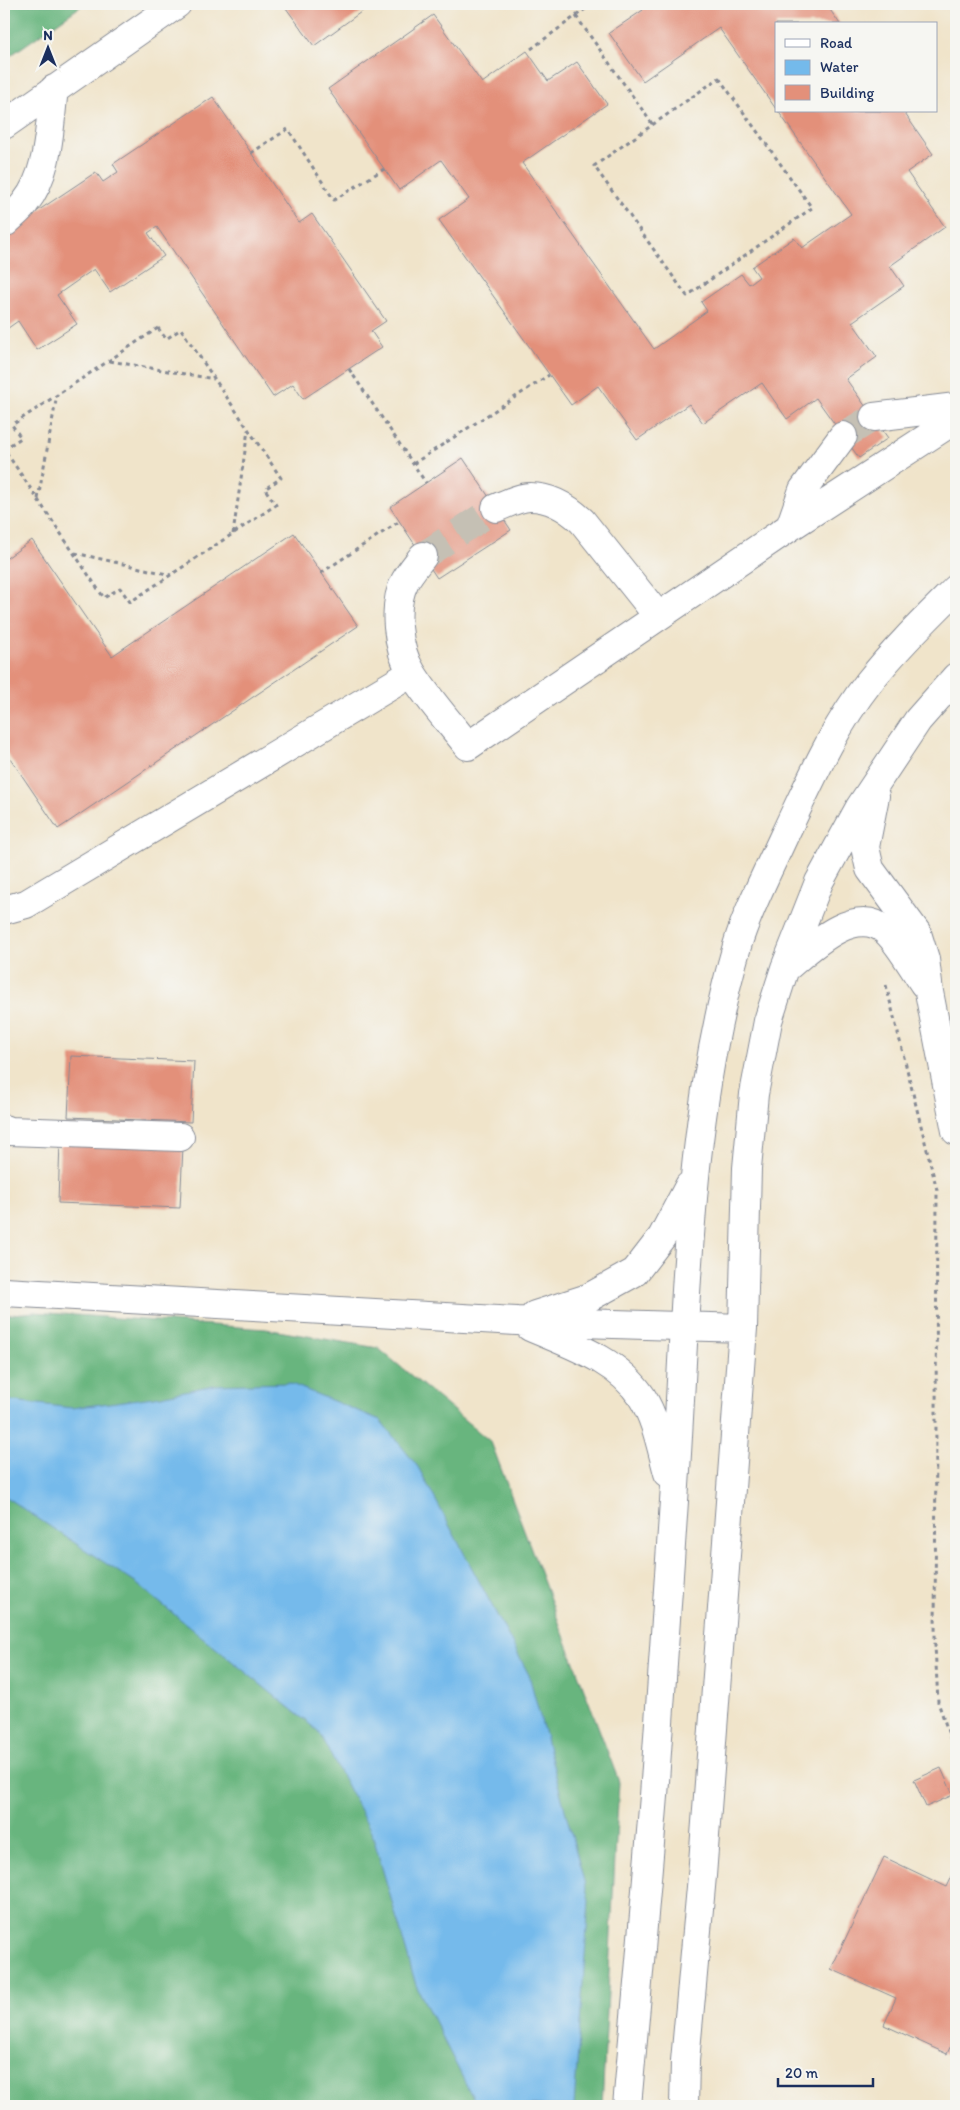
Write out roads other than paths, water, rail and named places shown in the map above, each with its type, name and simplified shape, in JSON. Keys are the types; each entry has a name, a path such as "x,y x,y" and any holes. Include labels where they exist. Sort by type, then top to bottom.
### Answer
{"street":[{"path":"4,125 177,4"},
{"path":"6,222 26,202 39,180 45,158 54,90"},
{"path":"874,417 956,407"},
{"path":"423,556 405,581 398,601 401,641 412,673 468,746 790,526 956,419"},
{"path":"790,526 803,490 843,436"},
{"path":"496,508 528,497 551,501 568,508 582,521 658,616"},
{"path":"627,2106 654,1795 683,1325 696,1172 719,1019 738,942 772,862 834,734 868,684 922,623 956,589"},
{"path":"4,910 26,904 412,673"},
{"path":"684,2106 743,1328 747,1168 754,1094 768,1022 785,968 819,882 879,775 918,720 956,676"},
{"path":"879,775 864,847 870,869 917,933 925,959 929,992 956,1130"},
{"path":"785,968 840,927 862,922 884,929 894,940 929,992"},
{"path":"4,1129 9,1131 180,1137"},
{"path":"517,1321 588,1298 635,1272 662,1237 696,1172"},
{"path":"4,1292 517,1321 743,1328"},
{"path":"517,1321 597,1358 626,1379 642,1398 656,1428 674,1494"}],"water":[{"path":"289,1383 380,1420 418,1467 529,1675 589,1900 574,2106 477,2106 416,1985 372,1833 318,1731 137,1584 4,1496 4,1400 72,1408 161,1396 214,1385"}],"tunnel":[{"path":"843,436 874,417"},
{"path":"423,556 496,508"}]}
